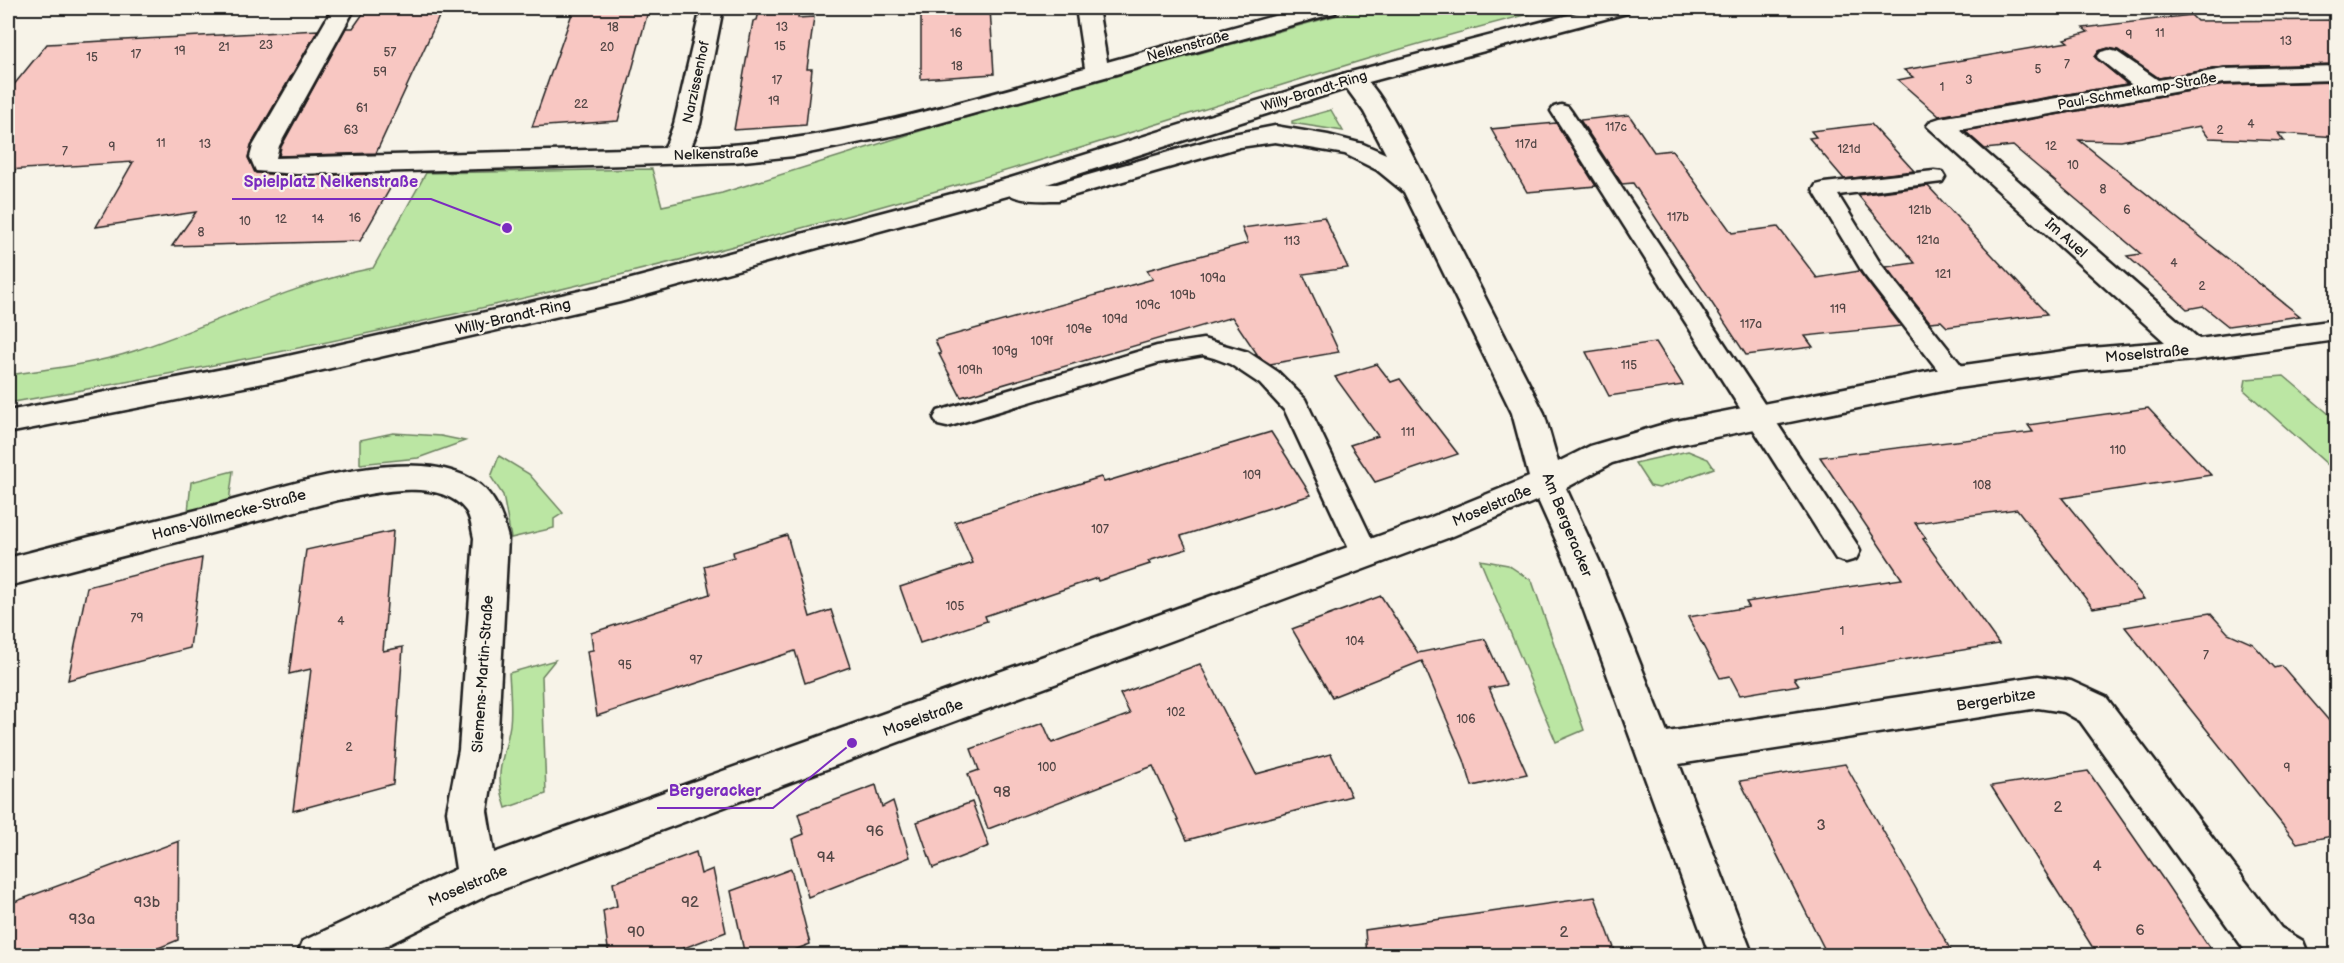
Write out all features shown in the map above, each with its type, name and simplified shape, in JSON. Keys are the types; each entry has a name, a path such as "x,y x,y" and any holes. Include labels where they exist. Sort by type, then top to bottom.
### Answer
{"street":[{"name":"Nelkenstraße","path":"344,8 266,146 263,157 265,165 297,166 764,152 845,139 1327,8"},
{"name":"Narzissenhof","path":"675,156 687,124 712,8"},
{"path":"1087,8 1097,71"},
{"name":"Willy-Brandt-Ring","path":"8,422 279,369 512,318 767,254 1013,186 1352,79 1498,38 1619,8"},
{"path":"2109,57 2151,87"},
{"name":"Paul-Schmetkamp-Straße","path":"1940,126 2151,87 2257,74 2337,73"},
{"name":"Am Bergeracker","path":"1352,79 1376,111 1422,197 1528,413 1547,483 1585,567 1732,956"},
{"name":"Im Auel","path":"1940,126 2193,350"},
{"name":"Willy-Brandt-Ring","path":"1013,186 1030,192 1058,192 1237,140 1275,134 1319,140 1354,149 1386,164 1422,197"},
{"name":"Moselstraße","path":"318,956 478,879 1366,556 1501,504 1601,454 1671,434 1957,377 2078,360 2193,350 2337,330"},
{"name":"Hans-Völlmecke-Straße","path":"8,572 338,487 389,478 454,483"},
{"name":"Siemens-Martin-Straße","path":"454,483 471,493 481,505 491,538 478,750 467,811 478,879"},
{"name":"Bergerbitze","path":"1655,751 2038,692 2071,697 2092,709 2266,943 2288,956"}],"lane":[{"path":"1561,111 1756,416 1846,551"},
{"path":"1934,177 1824,190 1871,268 1957,377"},
{"path":"948,418 1157,355 1203,347 1220,351 1239,358 1269,378 1296,406 1366,556"}],"green space":[{"path":"1363,8 1553,8 1330,70 961,184 725,248 487,307 368,333 8,403 8,375 72,366 119,356 164,341 282,294 373,268 426,173 652,169 662,206 722,193 936,126"},
{"path":"1331,110 1343,131 1292,123 1292,121"},
{"path":"2284,376 2336,420 2336,472 2244,390 2246,379"},
{"path":"393,433 441,436 465,441 418,458 360,464 360,440"},
{"path":"1688,451 1708,459 1714,468 1659,488 1650,486 1635,463"},
{"path":"499,456 529,474 563,513 554,519 554,528 511,538 503,495 491,477"},
{"path":"233,471 229,502 188,512 191,482"},
{"path":"1480,560 1508,565 1532,581 1584,730 1556,742"},
{"path":"555,660 542,676 546,794 506,808 500,774 511,719 509,673"}],"building":[{"path":"367,8 443,8 376,153 279,156 281,147 346,28 353,28"},
{"path":"574,8 649,8 618,121 532,127"},
{"path":"990,8 994,74 921,79 921,12"},
{"path":"799,10 798,18 814,17 807,69 812,69 806,125 734,130 753,21 757,20 759,12"},
{"path":"2191,15 2197,21 2337,20 2337,64 2224,67 2159,78 2118,50 2108,48 2099,51 2095,57 2127,84 1939,116 1898,80 1913,77 1904,70 2068,42 2064,39 2088,32 2083,28"},
{"path":"318,30 251,145 248,158 256,173 297,176 367,174 361,186 392,185 360,241 172,246 196,212 96,227 133,162 8,170 8,92 47,44"},
{"path":"2337,82 2337,137 2278,133 2284,141 2209,138 2200,126 2121,141 2079,140 2300,316 2228,326 2203,306 2187,309 2127,256 2141,254 2013,146 1985,149 1965,131 2224,85"},
{"path":"1629,115 1654,152 1672,150 1732,233 1778,227 1817,278 1859,271 1901,326 1805,336 1813,347 1746,355 1633,183 1622,184 1580,120"},
{"path":"1556,123 1596,186 1527,192 1491,129"},
{"path":"1871,124 1914,171 1844,179 1809,138 1816,137 1811,131"},
{"path":"1928,186 2047,314 1947,327 1941,321 1930,322 1886,267 1915,263 1858,195"},
{"path":"1324,217 1348,268 1303,274 1339,352 1270,364 1259,357 1232,317 961,397 939,354 941,354 935,340 1153,279 1147,270 1248,243 1242,228"},
{"path":"1656,342 1683,385 1609,396 1586,352"},
{"path":"1377,364 1391,382 1400,379 1458,454 1375,482 1350,445 1378,436 1335,377"},
{"path":"2148,408 2211,475 2062,498 2144,599 2093,608 2017,509 1915,523 1926,538 1923,539 1999,644 1794,678 1799,685 1740,695 1730,676 1720,678 1688,617 1749,607 1746,602 1902,579 1820,457 2033,432 2028,425"},
{"path":"1271,432 1311,495 1181,536 1187,549 1148,561 1150,564 1098,581 1097,578 985,616 987,621 920,643 900,587 973,563 955,522 1101,477 1104,482"},
{"path":"393,531 383,651 403,647 393,784 293,811 311,669 289,674 306,550"},
{"path":"787,535 810,617 831,610 850,667 805,683 795,651 597,716 587,651 593,650 591,633 710,594 704,566 734,557 733,552"},
{"path":"202,558 190,648 68,680 87,587"},
{"path":"1381,596 1418,653 1485,639 1506,685 1489,688 1527,774 1472,786 1464,760 1422,661 1332,697 1292,629"},
{"path":"2210,613 2228,633 2253,644 2275,668 2282,666 2337,730 2337,835 2297,843 2125,627"},
{"path":"1200,664 1256,774 1331,754 1351,796 1187,840 1153,766 988,829 968,774 979,770 971,749 1043,723 1052,743 1130,714 1120,694"},
{"path":"1845,764 1954,956 1828,956 1740,781"},
{"path":"2088,771 2215,956 2098,956 1991,786"},
{"path":"876,785 882,807 893,801 910,857 808,897 792,839 804,834 798,814"},
{"path":"972,802 989,846 933,868 917,822"},
{"path":"179,841 178,940 139,956 9,956 14,902"},
{"path":"696,852 701,874 713,869 726,932 663,956 609,956 603,911 617,906 613,883"},
{"path":"791,869 810,944 779,956 745,956 731,891"},
{"path":"1595,897 1617,956 1367,956 1365,930"}],"place":[{"name":"Spielplatz Nelkenstraße","path":"507,228"},
{"name":"Bergeracker","path":"852,743"}]}
